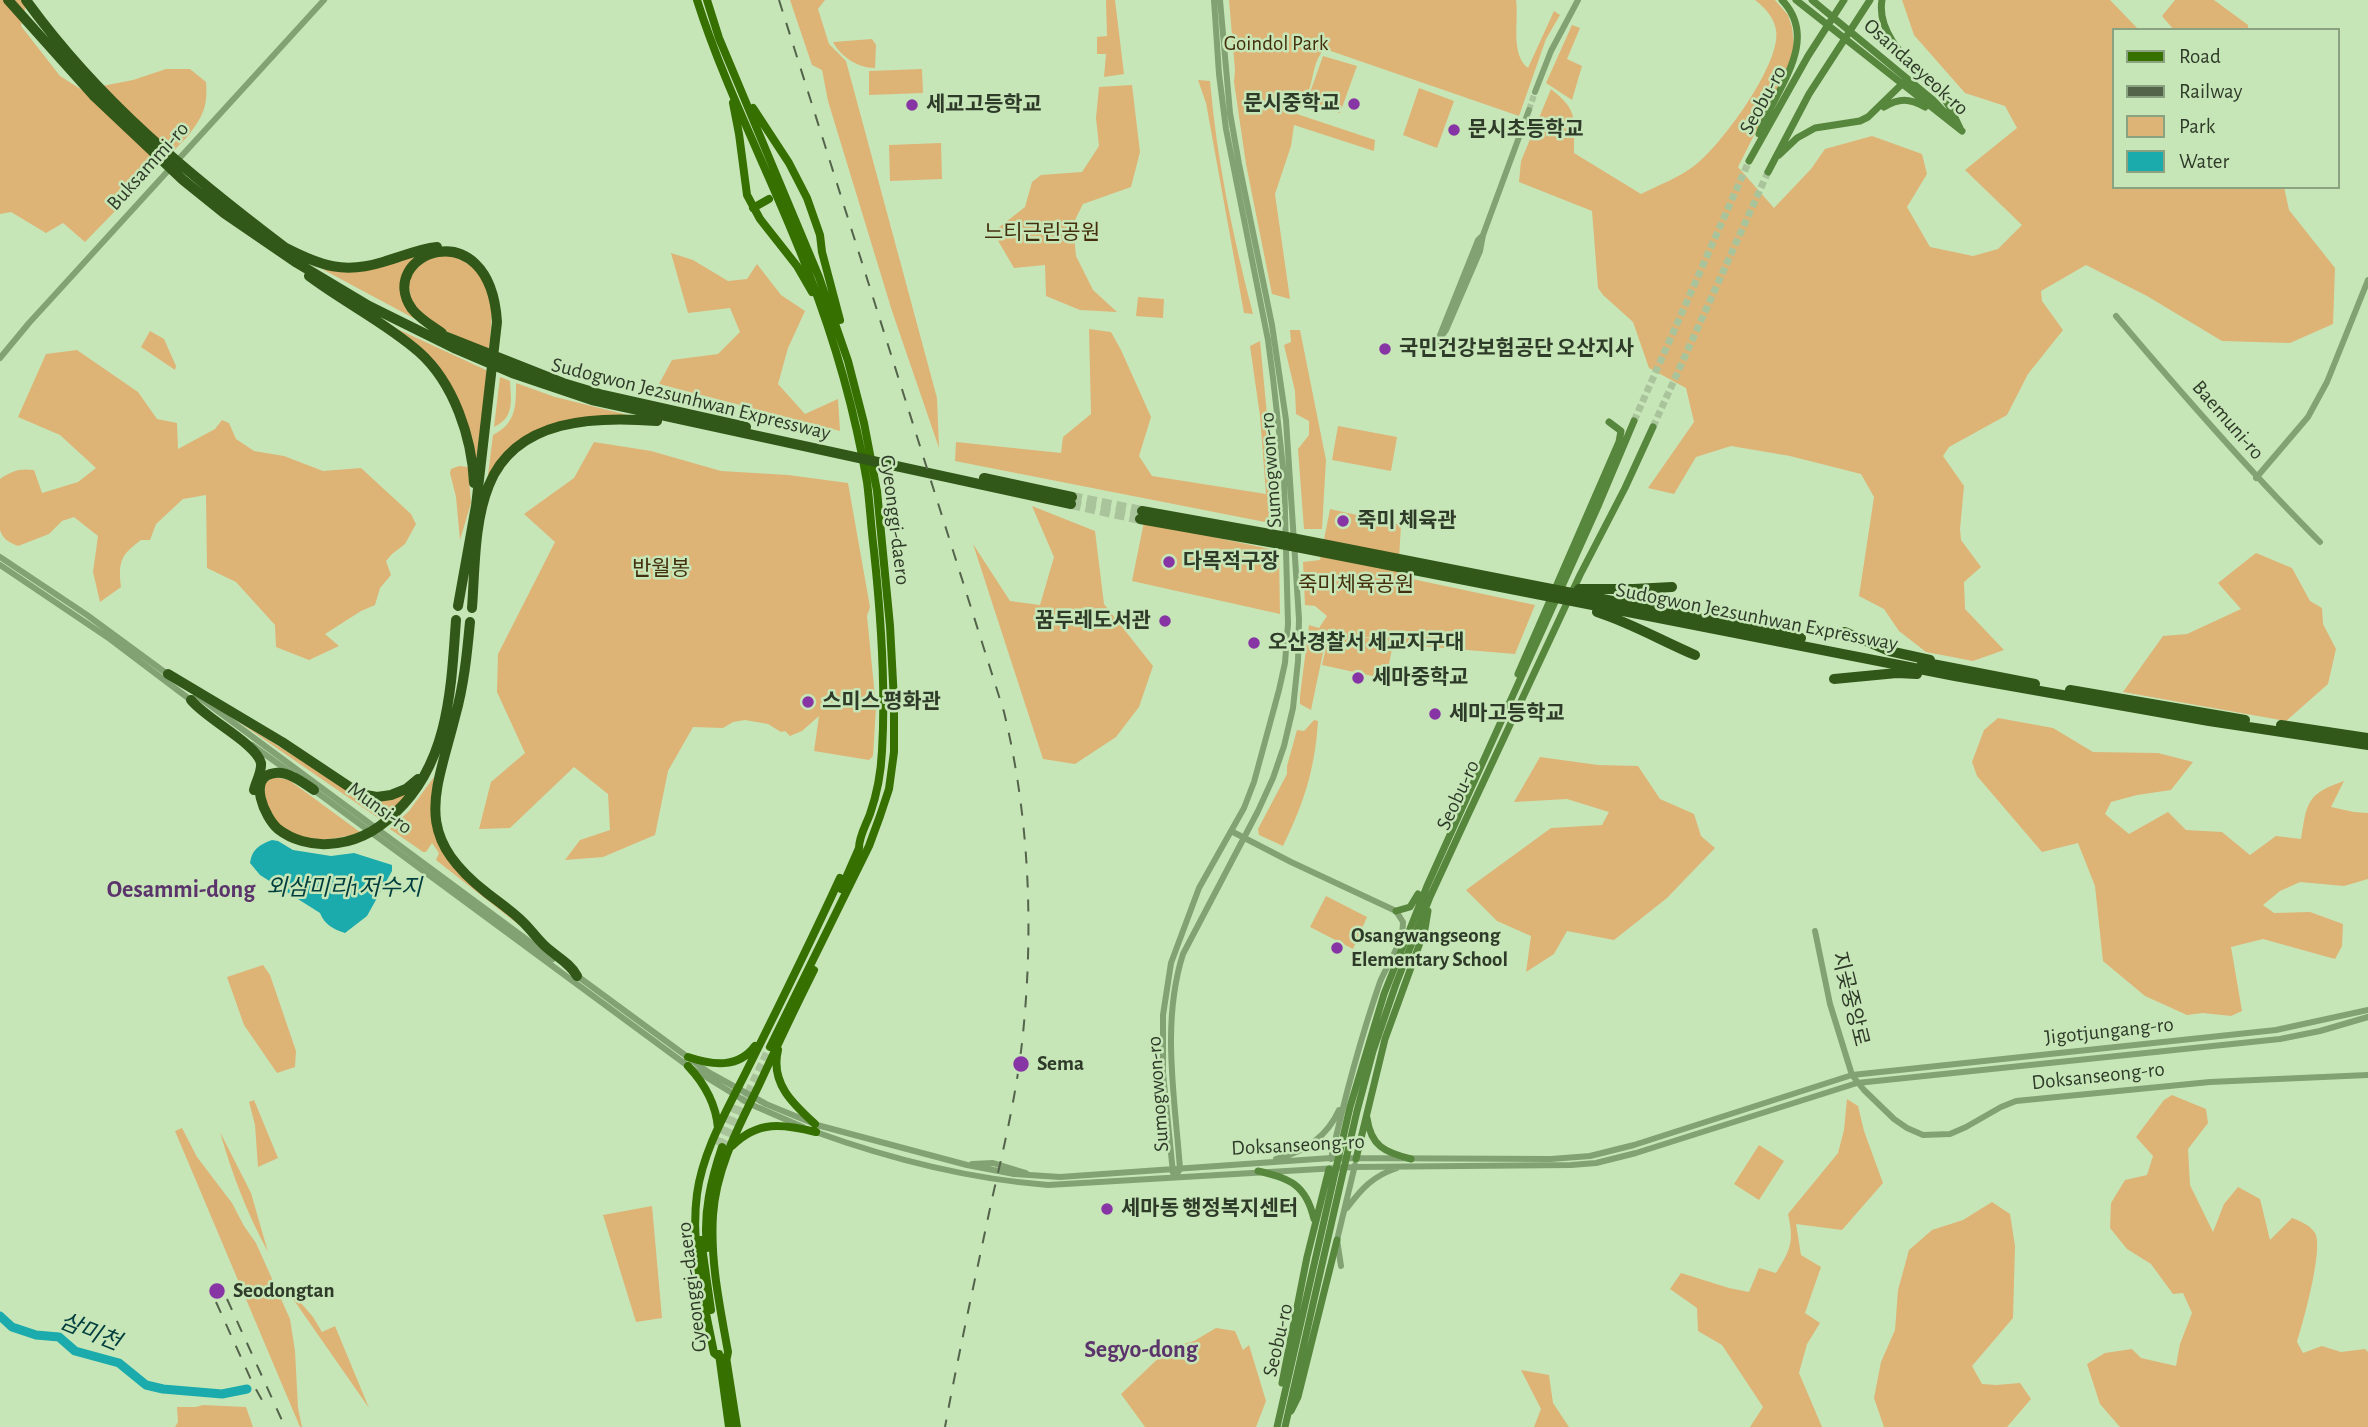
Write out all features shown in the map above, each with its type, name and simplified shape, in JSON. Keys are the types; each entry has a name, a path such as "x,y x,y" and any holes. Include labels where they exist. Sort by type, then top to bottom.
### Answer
{"highway":[{"name":"Sudogwon Je2sunhwan Expressway","path":"8,0 84,86 188,178 318,271 359,295 483,357"},
{"name":"Sudogwon Je2sunhwan Expressway","path":"26,0 50,33 103,94 161,153"},
{"name":"Sudogwon Je2sunhwan Expressway","path":"188,178 197,192 224,214 297,263 369,306 483,357 592,400 1071,500"},
{"path":"197,192 232,223 326,289 397,334 422,354 443,383 465,428 478,512"},
{"path":"286,248 324,265 344,269 360,268 423,249 443,247 463,250 479,260 487,270 500,300 502,325 478,512 458,606"},
{"path":"451,340 414,311 406,295 406,280 414,264 436,251 458,253 477,265 492,286 496,300 497,322 471,608"},
{"name":"Sudogwon Je2sunhwan Expressway","path":"512,369 603,395 845,453"},
{"path":"478,512 489,485 509,455 535,436 565,424 604,418 639,419 760,437"},
{"name":"Sudogwon Je2sunhwan Expressway","path":"1582,596 1286,545 1141,515 1293,538 1544,588 2010,682 2364,741"},
{"path":"1582,596 1672,586"},
{"path":"1582,596 1653,638 1695,655"},
{"path":"386,824 418,787 433,761 447,708 457,620"},
{"path":"470,622 463,685 438,778 434,816 443,844 456,865 519,918 577,976"},
{"path":"1844,632 1889,651 1992,672 2010,682"},
{"path":"1834,679 1908,673 2010,682"},
{"path":"168,674 289,746 353,791 366,795 391,795 411,786 426,770 439,743"},
{"path":"191,700 204,714 246,744 257,756 261,768 254,790 256,807 271,829 285,839 311,848 336,848 356,841 407,809 439,763 451,734"},
{"path":"314,790 285,774 272,774 265,779 261,788 262,809 276,827 297,839 327,844 356,841"}],"main road":[{"name":"Gyeonggi-daero","path":"696,0 818,300 847,391 864,471 877,581 884,696 882,752 877,786 859,848 768,1046 869,846 889,789 894,752 890,626 877,491 864,423 842,343 819,277 719,38 707,0"},
{"path":"1757,146 1762,125 1797,51 1796,24 1782,0"},
{"name":"Osandaeyeok-ro","path":"1796,0 1933,100 1962,131"},
{"name":"Osandaeyeok-ro","path":"1812,0 1962,131"},
{"name":"Seobu-ro","path":"1749,161 1808,56 1844,0"},
{"path":"1882,0 1882,20 1888,34 1946,101 1962,131"},
{"name":"Seobu-ro","path":"1768,172 1824,71 1870,1"},
{"path":"1875,113 1904,81"},
{"path":"739,86 800,184 820,235 843,332 842,343"},
{"path":"730,89 747,195 753,208 797,266 818,300"},
{"path":"1773,161 1797,138 1815,128 1860,121 1898,100 1911,100 1944,118"},
{"path":"791,190 800,184"},
{"path":"753,208 769,199"},
{"name":"Seobu-ro","path":"1353,1109 1388,982 1442,851 1600,504 1634,421"},
{"path":"1492,741 1503,708 1619,442 1619,427 1609,422"},
{"name":"Seobu-ro","path":"1353,1109 1384,1017 1430,897 1580,575 1653,428"},
{"path":"718,1130 859,841"},
{"path":"722,1146 751,1101 848,900 869,852 869,846"},
{"path":"1396,911 1410,907 1442,851"},
{"path":"1403,930 1418,894"},
{"path":"1355,1163 1385,1040 1424,929 1430,897"},
{"path":"688,1062 732,1062 752,1050 769,1026"},
{"path":"786,1027 776,1059 778,1076 785,1093 815,1128"},
{"path":"756,1052 762,1058 772,1058"},
{"path":"688,1062 706,1089 715,1112 722,1146"},
{"path":"1322,1223 1353,1109"},
{"path":"1366,1113 1368,1128 1375,1142 1408,1162"},
{"path":"722,1146 754,1129 773,1125 815,1128"},
{"name":"Gyeonggi-daero","path":"722,1146 705,1181 700,1216 703,1255 729,1427"},
{"name":"Gyeonggi-daero","path":"722,1146 712,1230 714,1272 728,1352 726,1362 737,1427"},
{"path":"1258,1167 1290,1181 1303,1192 1322,1223"},
{"path":"1322,1223 1329,1169"},
{"name":"Seobu-ro","path":"1280,1425 1281,1388 1289,1338 1322,1223"},
{"name":"Seobu-ro","path":"1280,1425 1322,1223"},
{"path":"1280,1425 1298,1397 1337,1240"}],"street":[{"name":"Buksammi-ro","path":"0,358 324,0"},
{"name":"Sumogwon-ro","path":"1176,1177 1171,1169 1163,1041 1168,977 1192,901 1231,831 1254,782 1285,663 1288,624 1284,476 1273,378 1268,340 1226,129 1214,0"},
{"name":"Sumogwon-ro","path":"1176,1177 1180,1169 1171,1023 1174,990 1183,954 1273,778 1293,708 1299,619 1294,570 1291,476 1280,374 1238,164 1230,113 1220,0"},
{"path":"1535,92 1551,51 1578,0"},
{"path":"1483,235 1484,242 1476,261 1446,330 1438,341 1478,240 1483,235 1529,110"},
{"path":"2256,478 2308,417 2327,382 2368,281"},
{"name":"Baemuni-ro","path":"2116,316 2256,478 2320,542"},
{"name":"Munsi-ro","path":"0,557 87,615 168,674 577,976 688,1062"},
{"name":"Munsi-ro","path":"0,565 116,643 688,1062 736,1092"},
{"path":"1231,831 1396,911 1402,918 1403,930 1381,981 1345,1095 1329,1169"},
{"name":"지곶중앙로","path":"1815,931 1830,1004 1852,1075"},
{"name":"Jigotjungang-ro","path":"1852,1075 2276,1030 2368,1010"},
{"name":"Jigotjungang-ro","path":"1857,1083 2280,1039 2368,1017"},
{"name":"Doksanseong-ro","path":"815,1128 967,1165 1031,1175 1060,1177 1171,1169 1258,1167 1329,1169 1355,1163 1590,1156 1634,1145 1852,1075 1900,1124 1915,1132 1931,1135 1957,1132 2016,1101 2210,1082 2368,1075"},
{"name":"Doksanseong-ro","path":"1408,1162 1571,1165 1596,1163 1636,1153 1857,1083"},
{"name":"Doksanseong-ro","path":"736,1092 815,1128 917,1162 1029,1184 1061,1186 1176,1177 1331,1158 1355,1163"},
{"path":"1258,1167 1294,1154 1325,1133 1345,1095"},
{"path":"1344,1211 1366,1183 1408,1162"},
{"path":"1341,1266 1337,1240 1355,1163"}],"green space":[{"path":"0,0 27,0 21,26 60,76 82,90 133,80 166,69 190,69 206,82 203,111 188,136 85,242 63,223 46,233 11,212 0,214"},
{"path":"790,0 825,0 818,9 829,44 846,61 937,398 939,448 892,311 828,101 822,70 812,65"},
{"path":"1106,0 1115,0 1124,74 1104,77 1106,54 1097,54 1097,37 1107,36"},
{"name":"Goindol Park","path":"1229,0 1516,0 1517,46 1522,62 1528,68 1554,11 1560,15 1546,39 1519,116 1325,49 1321,53 1309,90 1297,114 1375,140 1374,151 1294,125 1291,146 1275,194 1290,299 1272,294 1246,164 1234,82"},
{"path":"1755,0 1775,0 1788,15 1794,47 1788,68 1738,167 1774,208 1811,169 1825,149 1872,136 1922,154 1927,174 1907,207 1930,247 1973,256 1998,249 2022,225 1965,170 2017,128 2005,106 1965,93 1914,35 1902,0 2110,0 2137,28 2112,28 2112,189 2284,189 2289,210 2335,268 2333,324 2290,343 2222,341 2147,296 2086,265 2041,291 2042,301 2063,330 2028,374 2007,415 1949,447 1943,456 1964,486 1961,540 1981,567 1964,582 1965,609 2004,650 1973,661 1926,652 1899,631 1884,609 1859,596 1874,497 1861,474 1790,456 1731,446 1696,457 1674,494 1648,488 1694,422 1686,388 1649,368 1633,322 1598,288 1592,211 1519,182 1521,161 1551,89 1571,110 1574,153 1641,194 1694,166 1733,123 1760,83 1769,62 1775,45 1776,30 1769,13"},
{"path":"2175,0 2214,0 2248,25 2248,28 2172,28 2162,16"},
{"path":"1572,25 1580,28 1567,59 1582,66 1572,100 1546,83"},
{"path":"872,39 876,45 875,68 851,61 833,42"},
{"path":"1323,56 1357,66 1340,113 1307,101"},
{"path":"922,69 923,93 869,95 869,71"},
{"path":"1198,80 1210,81 1227,199 1253,314 1244,313 1206,103"},
{"name":"느티근린공원","path":"1132,85 1140,152 1131,187 1083,204 1073,224 1076,256 1093,290 1117,312 1080,310 1046,296 1045,265 1014,268 993,232 1025,207 1032,182 1041,175 1082,172 1099,146 1096,118 1099,87"},
{"path":"1419,88 1454,101 1437,148 1403,135"},
{"path":"941,143 942,179 890,181 889,145"},
{"path":"429,251 403,285 419,321 322,269 330,270"},
{"path":"671,253 693,260 728,281 747,279 757,264 781,295 805,311 788,348 778,384 805,414 838,399 840,431 659,384 672,360 718,354 740,332 730,308 688,313"},
{"path":"447,254 463,261 483,280 491,305 489,350 438,327 418,309 412,298 409,285 412,272 421,263"},
{"path":"1138,297 1164,299 1163,318 1136,316"},
{"path":"393,327 488,371 477,469 447,381"},
{"path":"1089,329 1111,332 1151,417 1139,456 1152,476 1266,494 1260,416 1250,346 1260,341 1277,520 1270,523 955,461 956,442 1061,453 1063,437 1091,414"},
{"path":"1290,330 1300,330 1326,460 1322,529 1304,529 1298,449 1309,435 1309,421 1296,414 1295,391 1284,345 1291,342"},
{"path":"150,331 164,339 176,366 175,370 141,347"},
{"path":"77,350 138,392 157,419 177,423 178,449 215,429 222,420 229,423 236,439 254,451 284,456 323,471 361,468 411,514 416,524 405,544 386,561 391,575 380,588 375,605 325,634 339,646 309,660 276,647 275,625 236,582 207,568 206,495 183,499 156,524 150,540 141,540 129,550 122,559 121,587 100,602 93,572 98,536 74,517 62,521 49,534 18,546 4,538 0,530 0,479 16,471 34,470 42,493 78,482 96,468 60,435 18,417 46,354"},
{"path":"500,377 510,381 510,408 501,423 494,427"},
{"path":"516,383 555,397 628,415 609,415 524,440 487,483 493,435 506,425 513,414"},
{"path":"1338,426 1397,437 1391,471 1332,460"},
{"name":"반월봉","path":"594,442 651,451 721,471 788,475 848,483 870,607 867,616 876,707 873,756 869,760 814,751 819,716 802,731 790,736 768,724 745,720 733,722 723,728 693,727 668,771 655,835 603,857 565,860 580,840 610,830 608,794 574,767 510,828 479,829 491,782 525,753 497,692 498,654 555,542 524,514 574,478"},
{"path":"468,467 471,503 460,540 456,497 450,473 451,469"},
{"path":"1032,506 1095,531 1104,604 1153,666 1139,707 1116,737 1075,764 1043,759 973,544 1010,601 1040,605 1054,557"},
{"name":"죽미체육공원","path":"1330,509 1401,525 1398,576 1535,605 1515,654 1407,645 1342,632 1393,644 1386,679 1322,665 1328,629 1311,710 1300,704 1309,625 1319,628 1327,616 1315,606 1305,605 1303,562 1320,560"},
{"name":"죽미체육공원","path":"1144,522 1279,551 1280,614 1132,581"},
{"path":"2256,553 2292,568 2310,601 2322,608 2323,624 2336,649 2328,684 2286,721 2123,692 2163,636 2187,634 2241,609 2218,583"},
{"path":"1998,718 2053,728 2093,752 2158,753 2193,762 2171,790 2111,802 2105,814 2129,834 2168,812 2186,830 2222,832 2250,855 2276,836 2301,839 2310,801 2322,790 2344,781 2331,807 2368,813 2368,879 2344,886 2300,882 2280,891 2263,905 2274,913 2310,912 2343,924 2342,946 2335,959 2263,939 2231,947 2242,1011 2231,1016 2203,1013 2187,1015 2145,996 2103,961 2095,886 2078,843 2042,852 1977,776 1972,762 1984,730"},
{"path":"236,720 363,798 413,789 381,820"},
{"path":"1314,720 1318,721 1311,770 1303,800 1283,846 1259,835 1258,829 1287,774 1297,730 1304,731"},
{"path":"1540,757 1598,765 1638,766 1660,799 1694,814 1701,836 1715,848 1667,898 1614,940 1567,931 1554,954 1526,972 1531,936 1497,921 1466,890 1551,828 1602,825 1609,812 1567,799 1514,802"},
{"path":"274,777 289,780 360,832 319,839 292,834 280,827 271,818 263,803 265,783"},
{"path":"434,777 432,811 439,844 528,932 436,860 439,853 432,843 426,852 423,852 390,829 409,811"},
{"path":"1326,896 1367,917 1353,949 1310,927"},
{"path":"263,965 270,975 296,1051 295,1067 277,1073 244,1025 227,977"},
{"path":"2172,1095 2206,1109 2208,1123 2188,1149 2190,1185 2213,1232 2224,1204 2238,1187 2260,1199 2270,1240 2292,1218 2315,1233 2315,1269 2297,1342 2303,1353 2322,1346 2341,1352 2365,1349 2368,1352 2368,1427 2120,1427 2100,1404 2087,1364 2105,1353 2132,1349 2141,1358 2176,1366 2180,1344 2192,1313 2183,1293 2173,1294 2151,1264 2127,1249 2110,1228 2111,1203 2125,1180 2147,1175 2153,1156 2136,1137 2164,1100"},
{"path":"1847,1099 1858,1106 1883,1183 1842,1230 1796,1224 1801,1255 1821,1267 1805,1313 1820,1323 1807,1344 1799,1373 1822,1427 1750,1427 1763,1407 1722,1345 1698,1331 1697,1308 1670,1289 1681,1273 1749,1292 1759,1268 1776,1273 1790,1245 1788,1214 1838,1153 1844,1130"},
{"path":"254,1100 278,1158 258,1167 255,1125 249,1102"},
{"path":"182,1128 197,1157 232,1203 256,1243 290,1319 302,1427 175,1131"},
{"path":"220,1132 251,1193 268,1252 241,1193"},
{"path":"1759,1145 1784,1161 1759,1200 1734,1184"},
{"path":"1992,1202 2010,1214 2015,1246 2013,1318 1972,1366 1982,1384 2020,1383 2031,1399 2007,1427 1884,1427 1874,1398 1881,1362 1895,1330 1898,1290 1909,1250 1932,1230 1963,1220"},
{"path":"652,1206 662,1318 636,1322 603,1215"},
{"path":"294,1295 322,1332 335,1326 369,1408 291,1296"},
{"path":"1216,1328 1235,1331 1243,1350 1249,1345 1266,1401 1256,1427 1145,1427 1121,1394 1169,1348 1194,1341"},
{"path":"1521,1370 1549,1375 1553,1403 1569,1427 1534,1427 1541,1409"},
{"path":"177,1407 246,1407 253,1427 175,1427 178,1422"}],"water":[{"name":"외삼미리1저수지","path":"272,840 293,850 331,856 354,853 392,865 392,871 367,916 345,933 330,926 320,913 260,875 250,863 257,848"}],"waterway":[{"name":"삼미천","path":"0,1316 12,1327 36,1335 59,1337 75,1351 119,1363 146,1385 222,1394 247,1389"}],"tunnel":[{"path":"1529,110 1535,92"},
{"path":"1634,421 1749,161"},
{"path":"1653,427 1768,172"},
{"path":"1072,497 1142,511"},
{"path":"1071,504 1140,519"},
{"path":"722,1147 770,1047"},
{"path":"717,1145 736,1104"}],"railway":[{"path":"779,0 1004,712 1013,752 1024,835 1028,960 1022,1043 1009,1121 945,1427"},
{"path":"227,1299 285,1427"},
{"path":"216,1302 267,1409"}],"place":[{"name":"문시중학교","path":"1354,104"},
{"name":"세교고등학교","path":"912,105"},
{"name":"문시초등학교","path":"1454,130"},
{"name":"국민건강보험공단 오산지사","path":"1385,349"},
{"name":"죽미 체육관","path":"1343,521"},
{"name":"다목적구장","path":"1169,562"},
{"name":"꿈두레도서관","path":"1165,621"},
{"name":"오산경찰서 세교지구대","path":"1254,643"},
{"name":"세마중학교","path":"1358,678"},
{"name":"스미스 평화관","path":"808,702"},
{"name":"세마고등학교","path":"1435,714"},
{"name":"Osangwangseong Elementary School","path":"1337,948"},
{"name":"Sema","path":"1021,1064"},
{"name":"세마동 행정복지센터","path":"1107,1209"},
{"name":"Seodongtan","path":"217,1291"}],"district":[{"name":"Oesammi-dong","path":"181,890"},
{"name":"Segyo-dong","path":"1141,1350"}]}
